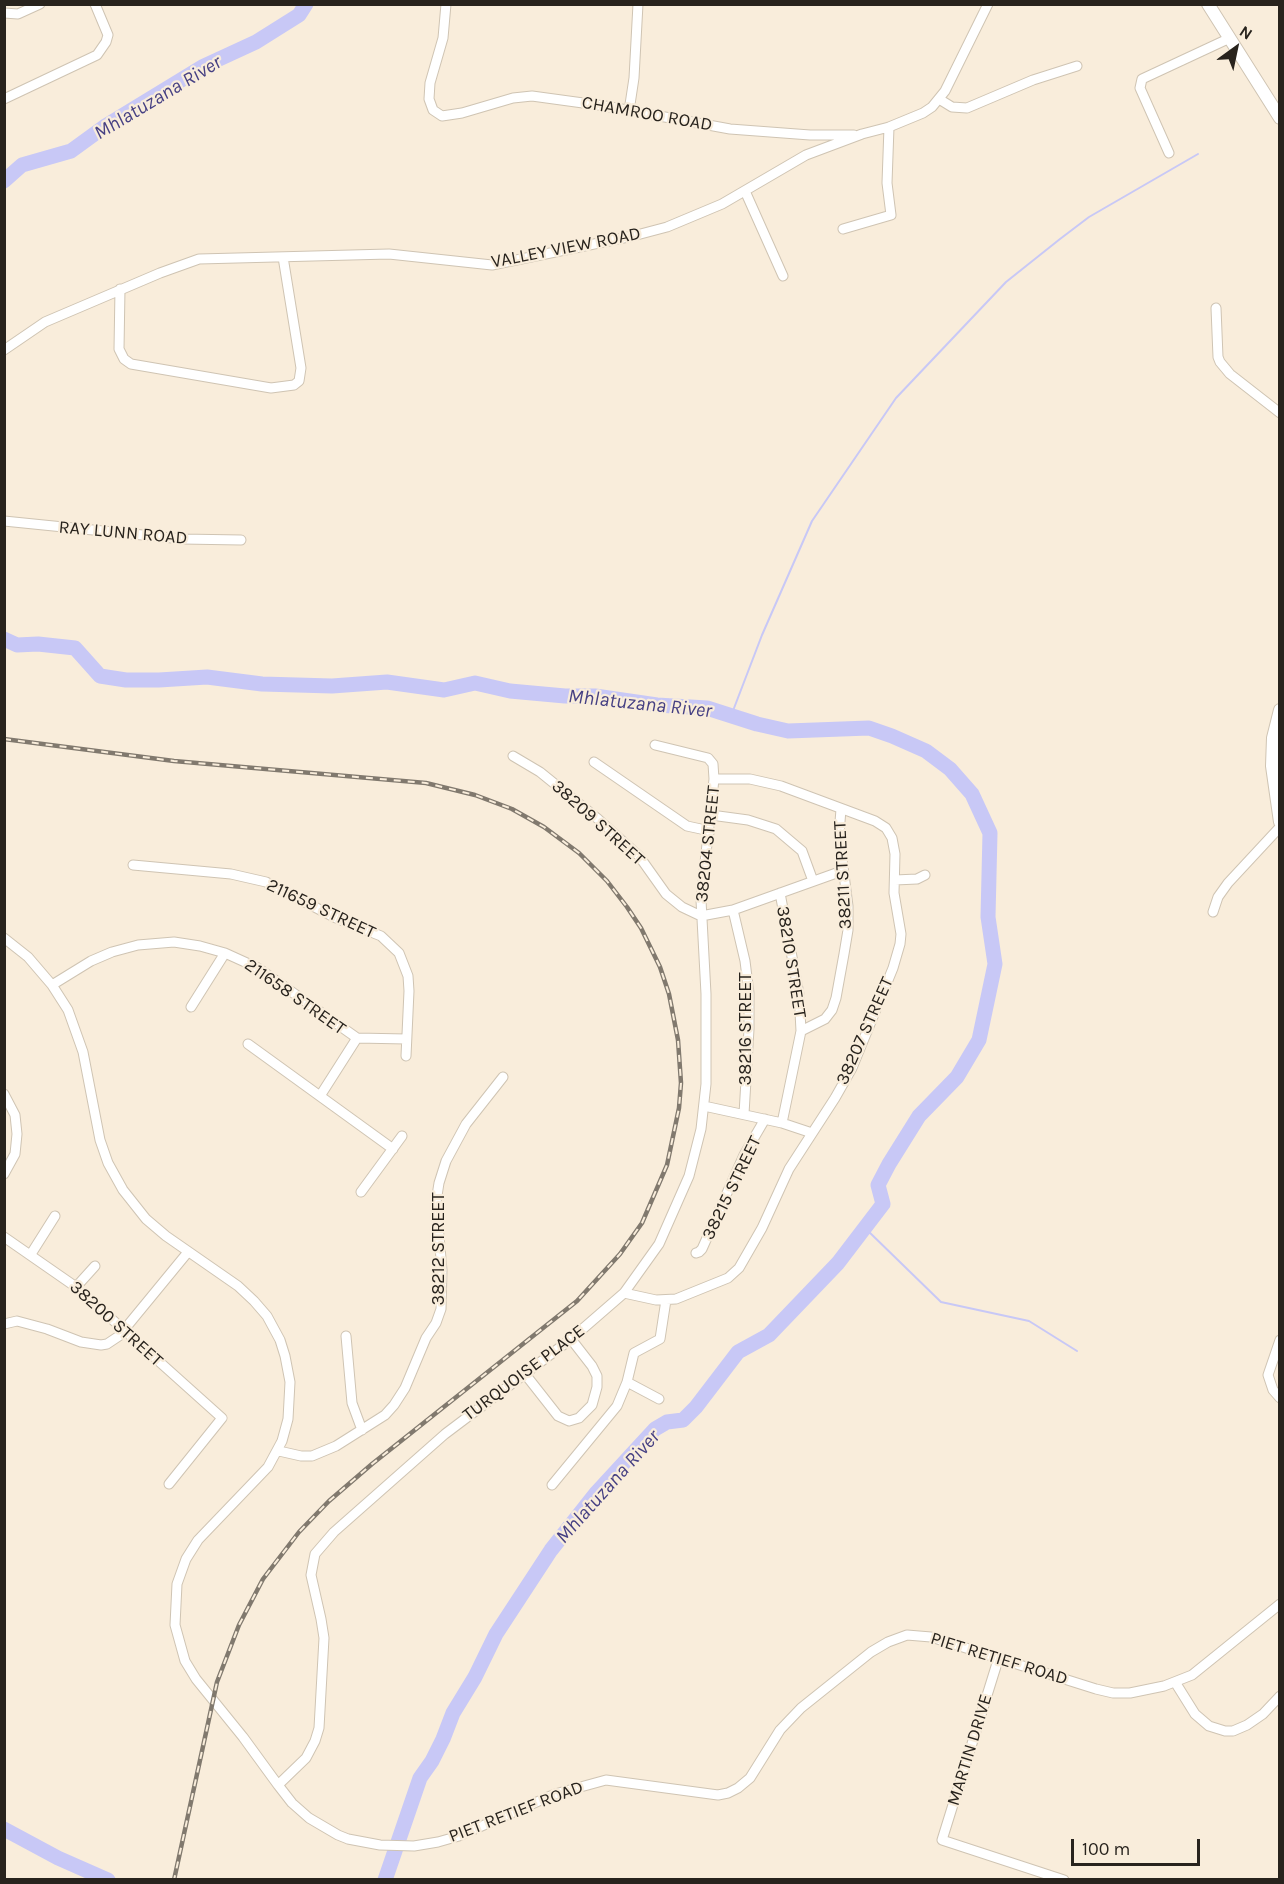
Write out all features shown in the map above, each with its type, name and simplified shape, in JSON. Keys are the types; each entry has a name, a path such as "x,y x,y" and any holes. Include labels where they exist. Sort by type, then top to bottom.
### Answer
{"main road":[{"path":"1208,4 1280,118"},
{"path":"1280,710 1272,748 1274,792 1280,822"}],"street":[{"path":"4,13 18,14 40,4"},
{"path":"4,99 97,55 103,48 108,35 95,4"},
{"name":"CHAMROO ROAD","path":"446,4 442,38 430,84 429,99 435,112 447,116 513,98 532,96 730,129 810,135 862,134"},
{"path":"629,111 634,78 638,4"},
{"name":"VALLEY VIEW ROAD","path":"4,350 45,322 120,289 200,259 389,254 492,265 622,239 667,227 705,213 806,155 862,134 889,128 923,113 939,99 950,82 988,4"},
{"path":"1169,153 1140,87 1142,79 1230,38"},
{"path":"939,99 952,107 967,108 1033,80 1077,66"},
{"path":"843,229 891,215 887,183 889,128"},
{"path":"745,191 783,276"},
{"path":"120,289 119,350 124,359 131,364 271,388 294,386 299,381 301,368 283,257"},
{"path":"1216,308 1220,362 1230,374 1280,413"},
{"name":"RAY LUNN ROAD","path":"4,521 182,539 241,540"},
{"name":"38204 STREET","path":"655,745 708,758 712,764 714,778 710,831 702,882 701,916"},
{"name":"38209 STREET","path":"513,756 540,772 589,811 639,856 666,894 682,907 701,916"},
{"path":"594,762 687,826 710,831"},
{"name":"38207 STREET","path":"624,1293 649,1299 676,1299 720,1282 736,1273 762,1228 789,1169 852,1068 896,960 901,934 894,893 895,854 890,832 881,824 765,781 714,778"},
{"name":"38211 STREET","path":"801,1031 825,1019 832,1010 836,998 848,930 848,897 842,871 838,825 841,809"},
{"path":"711,815 748,820 776,829 802,851 813,881"},
{"path":"1212,912 1218,897 1228,883 1280,827"},
{"name":"211659 STREET","path":"133,865 231,874 266,882 336,918 381,936 399,953 408,976 406,1056"},
{"path":"701,916 733,910 842,871"},
{"path":"895,879 917,879 925,875"},
{"name":"38210 STREET","path":"780,893 799,994 801,1031 782,1123"},
{"name":"38216 STREET","path":"733,910 743,951 749,993 744,1114"},
{"name":"TURQUOISE PLACE","path":"278,1785 306,1758 319,1728 324,1638 311,1575 315,1554 334,1532 437,1440 571,1339 624,1293 659,1244 682,1196 696,1152 704,1106 707,1067 706,994 701,916"},
{"path":"4,938 28,957 52,985 68,1010 83,1053 96,1125 108,1163 123,1190 146,1219 188,1252 238,1286 254,1301 267,1316 280,1340 290,1382 290,1400 288,1419 279,1451"},
{"name":"211658 STREET","path":"52,985 91,961 112,952 138,945 174,942 225,953 258,968 357,1038 406,1039"},
{"path":"190,1007 225,953"},
{"path":"320,1096 357,1038"},
{"path":"248,1044 393,1149"},
{"name":"38212 STREET","path":"279,1451 312,1456 336,1446 385,1415 394,1405 412,1375 426,1338 439,1317 442,1269 436,1202 439,1183 455,1143 472,1116 502,1077"},
{"path":"4,1094 15,1115 17,1134 15,1154 4,1174"},
{"path":"704,1106 782,1123 812,1133"},
{"name":"38215 STREET","path":"696,1253 702,1249 744,1155 765,1119"},
{"path":"361,1192 402,1136"},
{"path":"31,1254 55,1216"},
{"name":"38200 STREET","path":"4,1237 76,1287 222,1418 169,1485"},
{"path":"4,1324 17,1321 26,1323 81,1342 101,1345 114,1341 188,1252"},
{"path":"76,1287 95,1266"},
{"path":"552,1485 617,1406 627,1382 634,1353 660,1339 666,1300"},
{"path":"346,1336 352,1403 362,1430"},
{"path":"525,1374 558,1416 569,1421 579,1418 592,1405 597,1380 592,1366 571,1339"},
{"path":"1280,1340 1268,1375 1273,1390 1280,1398"},
{"path":"627,1382 659,1399"},
{"name":"PIET RETIEF ROAD","path":"279,1451 252,1485 198,1540 180,1572 175,1595 175,1625 185,1660 196,1679 292,1803 309,1818 338,1835 380,1845 414,1846 459,1836 555,1794 606,1780 718,1795 734,1791 750,1778 786,1722 861,1659 907,1635 922,1635 1113,1693 1144,1691 1175,1682 1200,1669 1280,1604"},
{"name":"MARTIN DRIVE","path":"998,1659 942,1840 1064,1880"},
{"path":"1175,1682 1195,1714 1209,1726 1225,1731 1233,1731 1247,1725 1263,1714 1280,1696"}],"waterway":[{"name":"Mhlatuzana River","path":"4,181 22,165 71,151 104,127 204,66 256,42 299,15 306,4"},
{"path":"731,716 762,635 812,521 896,398 1006,282 1089,217 1198,154"},
{"name":"Mhlatuzana River","path":"4,639 17,645 38,644 75,648 100,676 126,680 207,677 262,684 332,686 387,682 444,690 475,683 510,691 595,696 657,705 707,708 788,731 869,728 926,751 950,769 972,794 990,833 988,917 995,964 979,1040 957,1077 919,1116 878,1185 883,1204 838,1263 769,1335 738,1352 696,1407 683,1420 667,1422 655,1429 597,1492 551,1550 496,1634 475,1677 453,1713 432,1761 420,1778 385,1880"},
{"path":"866,1229 941,1302 1029,1321 1077,1351"},
{"name":"Mhlatuzana River","path":"4,1829 58,1858 108,1880"}],"railway":[{"path":"4,739 174,761 426,783 475,795 512,809 544,827 579,853 607,881 627,907 641,928 660,967 669,994 678,1040 681,1083 679,1108 667,1165 642,1223 620,1254 577,1301 372,1464 329,1501 299,1532 263,1579 239,1625 217,1682 174,1880"}]}
